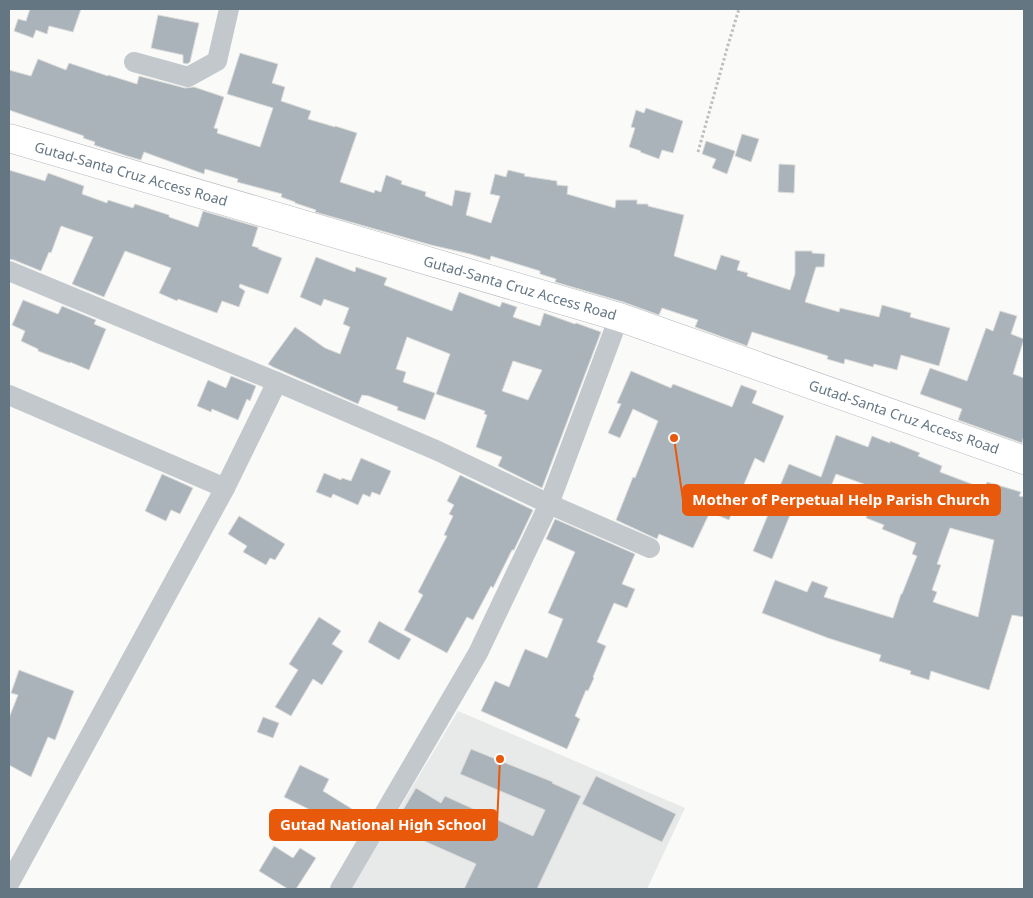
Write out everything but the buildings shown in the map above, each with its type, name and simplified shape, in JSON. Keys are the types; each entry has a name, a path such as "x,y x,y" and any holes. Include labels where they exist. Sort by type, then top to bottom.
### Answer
{"main road":[{"name":"Gutad-Santa Cruz Access Road","path":"9,138 619,317 1024,460"}],"street":[{"path":"134,62 188,77 217,61 229,9"},
{"path":"9,271 438,451 549,504 650,548"},
{"path":"340,889 478,652 549,504 619,317"},
{"path":"9,884 225,488 277,382"},
{"path":"9,395 225,488"}],"path":[{"path":"698,152 739,9"}],"shaded area":[{"path":"458,711 685,808 647,889 351,889"}],"place":[{"name":"Mother of Perpetual Help Parish Church","path":"674,438"},
{"name":"Gutad National High School","path":"500,759"}]}
